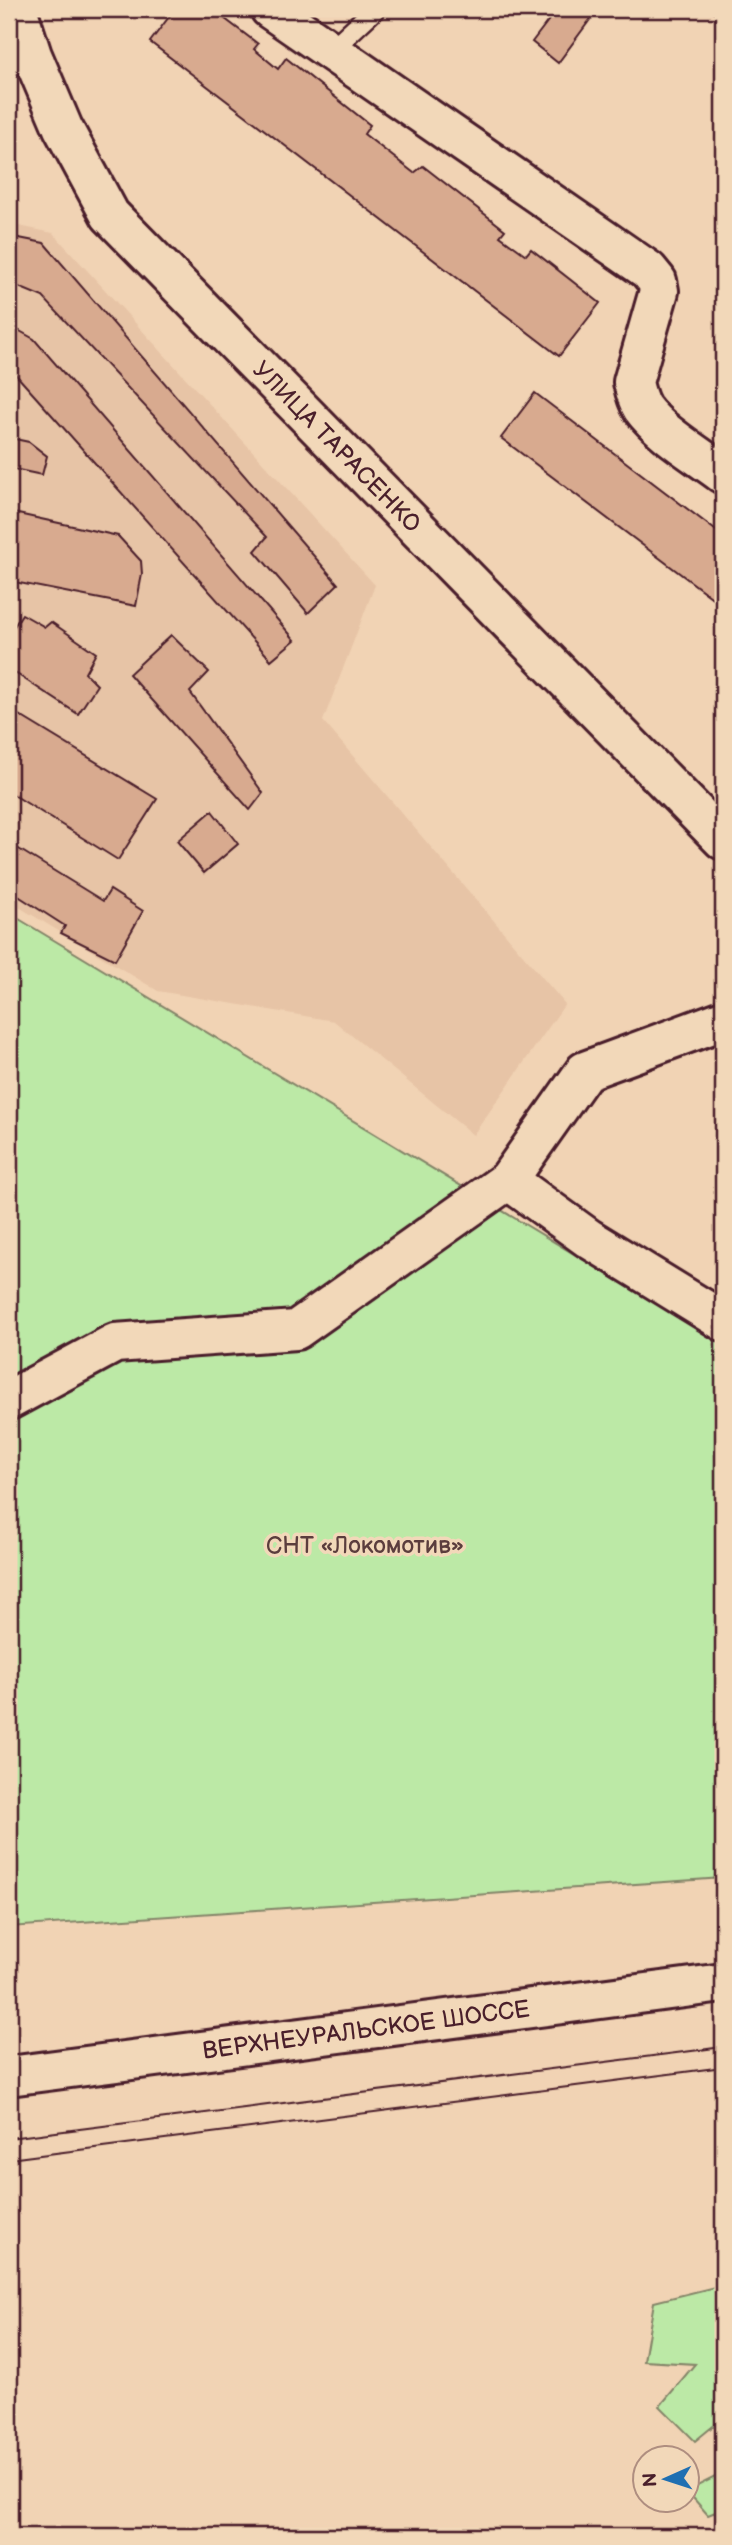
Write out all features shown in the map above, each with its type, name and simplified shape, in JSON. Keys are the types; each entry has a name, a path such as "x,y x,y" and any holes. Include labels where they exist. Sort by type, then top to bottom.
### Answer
{"street":[{"name":"УЛИЦА ТАРАСЕНКО","path":"17,9 32,55 63,128 110,215 723,840"},
{"path":"270,9 648,270 657,281 659,291 633,382 636,394 642,407 656,423 723,474"},
{"path":"9,1400 116,1343 296,1330 508,1180 585,1071 723,1020"},
{"path":"508,1180 588,1238 723,1321"},
{"name":"ВЕРХНЕУРАЛЬСКОЕ ШОССЕ","path":"9,2076 723,1983"}],"lane":[{"path":"330,51 375,9"}],"shaded area":[{"path":"9,224 53,233 375,585 323,721 565,1004 473,1135 334,1021 158,991 9,901"}],"green space":[{"name":"СНТ «Локомотив»","path":"9,913 723,1344 723,1878 9,1927"},
{"path":"720,2245 723,2245 723,2418 695,2441 660,2406 695,2364 644,2361 654,2302 715,2287"},
{"path":"723,2473 723,2509 708,2515 700,2506 700,2484"}],"building":[{"path":"175,9 212,9 258,44 254,49 278,69 286,58 370,125 364,134 414,173 423,166 505,230 500,236 526,255 531,249 600,303 559,356 150,42"},
{"path":"557,9 581,9 592,17 558,63 532,42"},
{"path":"711,9 723,9 723,23"},
{"path":"9,236 44,243 338,584 308,613 255,551 267,537 43,297 9,283"},
{"path":"9,325 34,339 295,640 271,660 9,367"},
{"path":"535,393 723,536 723,606 501,438"},
{"path":"9,415 15,416 10,438 29,442 47,456 42,475 9,468"},
{"path":"9,512 118,536 141,561 142,574 136,606 9,581"},
{"path":"22,614 45,627 51,622 96,653 85,673 97,685 78,714 9,669 9,626 13,628"},
{"path":"171,635 209,672 190,692 263,793 250,810 129,674"},
{"path":"9,709 157,799 118,860 9,792"},
{"path":"212,811 238,844 204,873 177,841"},
{"path":"9,843 103,901 110,890 143,911 115,960 61,933 65,926 9,890"}],"tram line":[{"path":"9,2138 723,2047"},
{"path":"9,2159 723,2067"}]}
